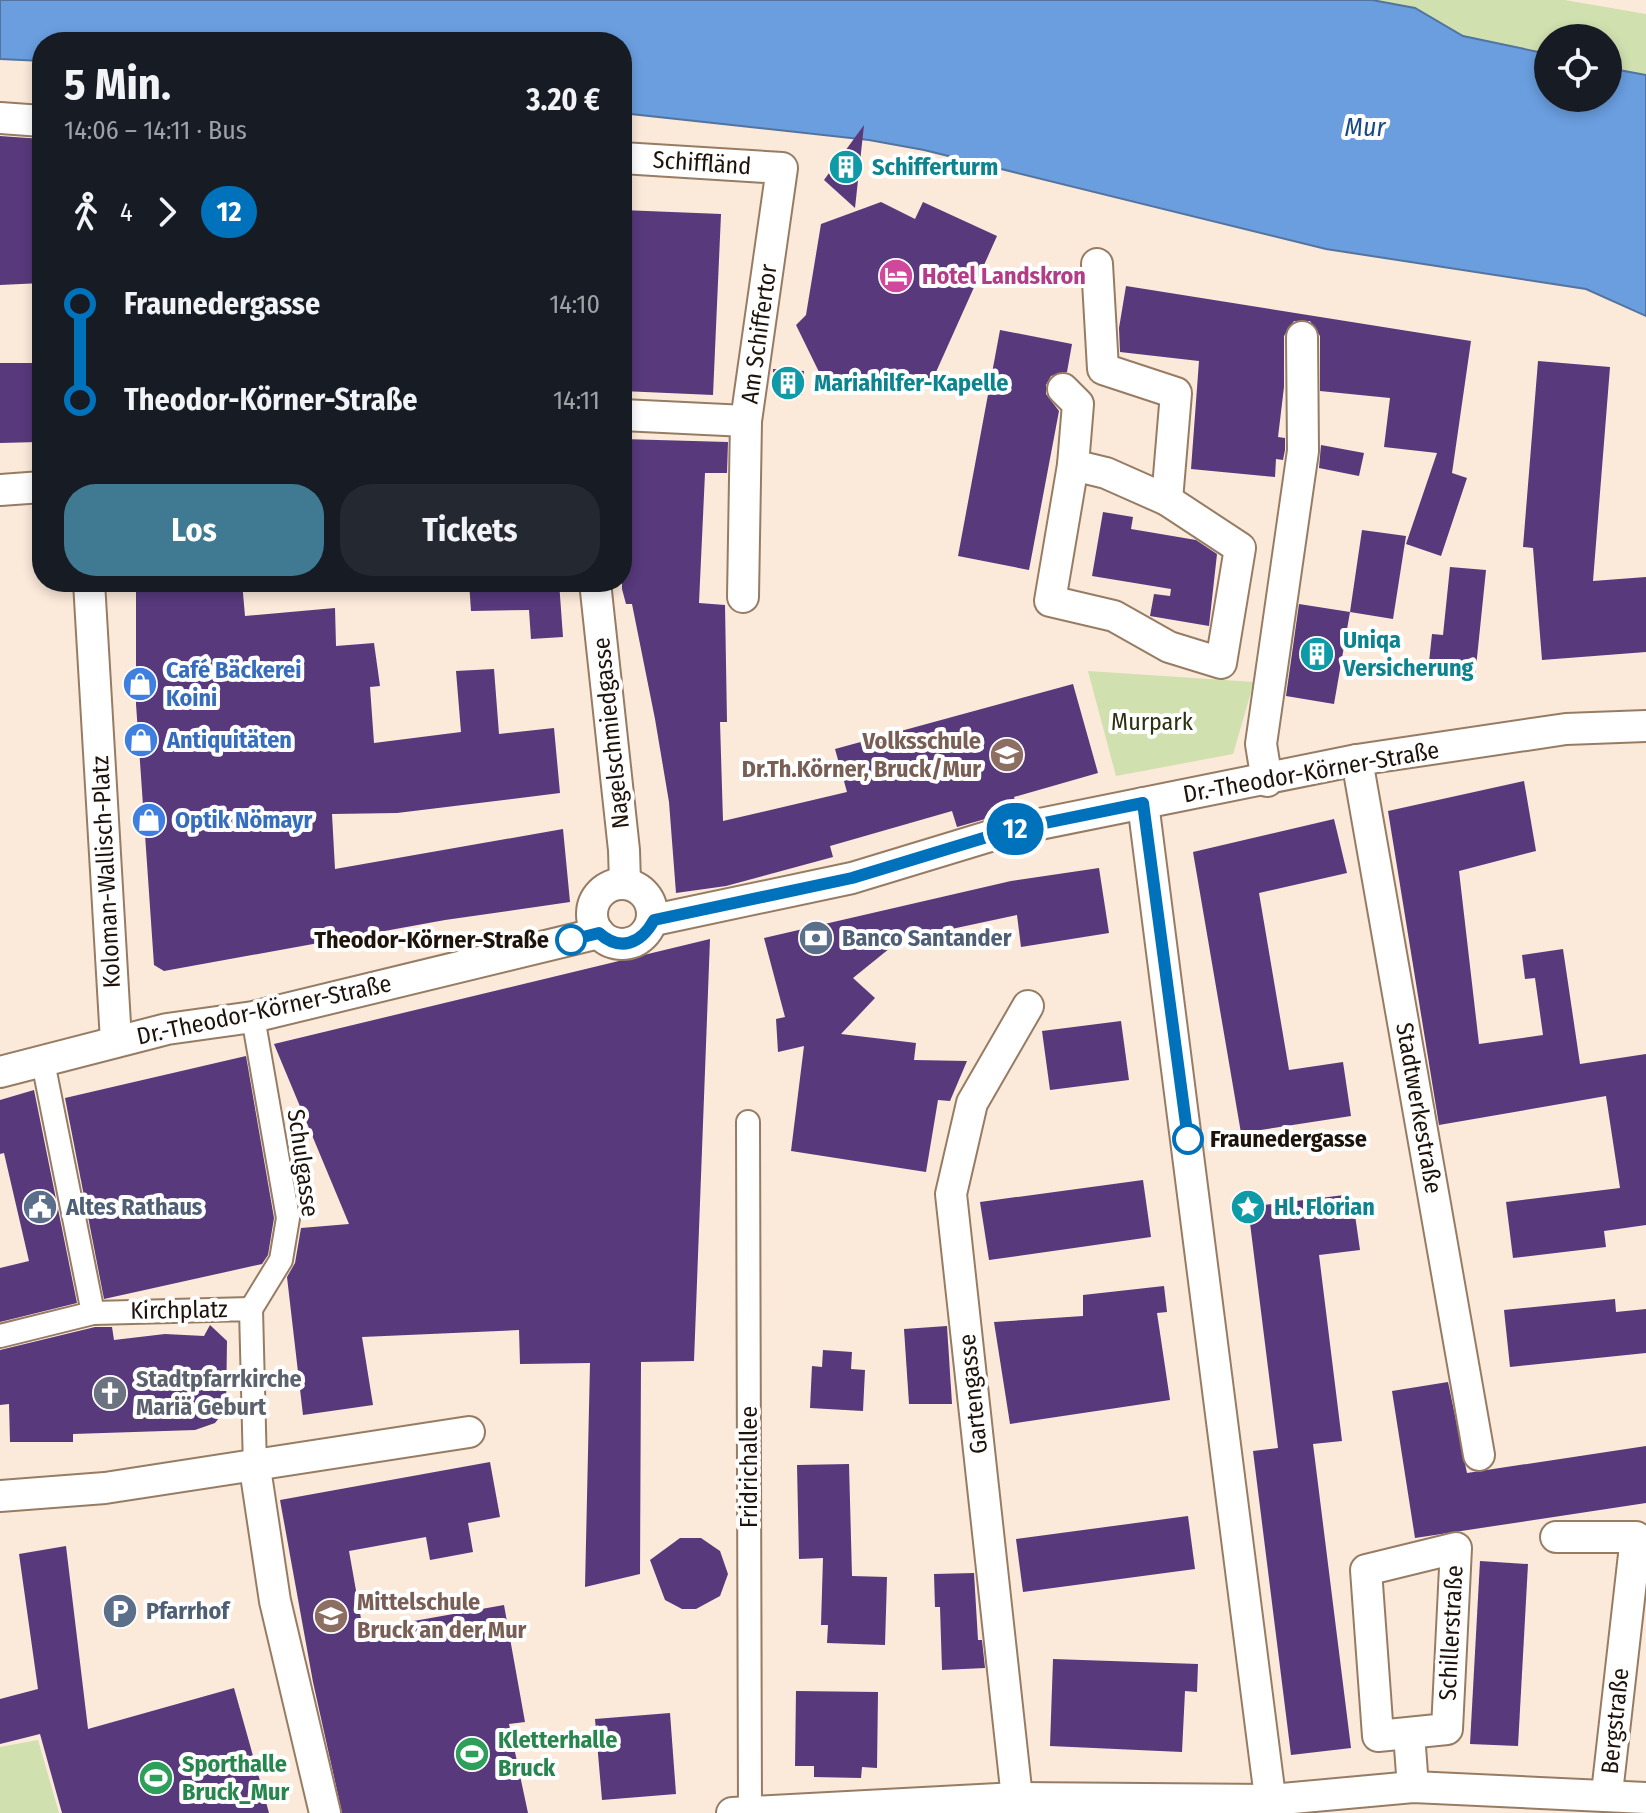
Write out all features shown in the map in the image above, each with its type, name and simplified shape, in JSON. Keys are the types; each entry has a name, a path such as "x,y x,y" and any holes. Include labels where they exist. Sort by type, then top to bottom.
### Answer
{"street":[{"path":"0,118 32,120"},
{"name":"Schiffländ","path":"632,159 782,168"},
{"name":"Am Schiffertor","path":"743,597 746,421 782,168"},
{"path":"1097,264 1103,369 1176,393 1167,500"},
{"path":"1267,781 1261,744 1303,451 1302,337"},
{"path":"1063,389 1078,404 1073,465 1050,601 1114,616 1169,647 1221,663 1272,670"},
{"path":"632,415 746,421"},
{"path":"1073,465 1106,473 1167,500 1240,548 1221,663"},
{"path":"0,490 32,488"},
{"name":"Koloman-Wallisch-Platz","path":"90,592 116,1041"},
{"name":"Nagelschmiedgasse","path":"596,592 625,883"},
{"name":"Dr.-Theodor-Körner-Straße","path":"654,920 852,878 1010,830 1267,781 1357,760 1566,729 1646,726"},
{"name":"Stadtwerkestraße","path":"1357,760 1479,1455"},
{"path":"1143,803 1272,1806"},
{"path":"625,883 647,895 654,920 646,933 630,943 610,942 599,933 592,920 595,900 610,886 625,883"},
{"name":"Dr.-Theodor-Körner-Straße","path":"116,1041 167,1029 253,1017 599,933"},
{"name":"Gartengasse","path":"1017,1798 951,1194 972,1103 1028,1006"},
{"name":"Schulgasse","path":"251,1309 281,1260 288,1218 253,1017"},
{"path":"0,1072 116,1041"},
{"path":"43,1062 93,1313"},
{"name":"Fridrichallee","path":"748,1122 750,1812"},
{"name":"Kirchplatz","path":"0,1336 93,1313 251,1309 255,1468"},
{"path":"0,1496 105,1488 255,1468 469,1432"},
{"path":"255,1468 275,1601 325,1813"},
{"name":"Bergstraße","path":"1556,1537 1636,1537 1607,1793"},
{"name":"Schillerstraße","path":"1456,1548 1447,1729 1409,1734 1378,1736 1366,1570 1456,1548"},
{"path":"1409,1734 1413,1787"},
{"path":"732,1813 1017,1798 1272,1806 1413,1787 1607,1793 1646,1798"}],"green space":[{"path":"1372,0 1565,0 1646,14 1646,75 1622,71 1622,24 1534,24 1534,51 1463,36 1415,8"},
{"name":"Murpark","path":"1088,671 1254,682 1233,754 1116,776"},
{"path":"38,1740 59,1813 0,1813 0,1747"}],"water":[{"name":"Mur","path":"0,0 1372,0 1415,8 1463,36 1534,51 1534,112 1622,112 1622,71 1646,75 1646,316 1586,289 1326,249 924,150 869,140 632,114 632,32 32,32 32,61 0,59"}],"building":[{"path":"864,125 855,208 824,180"},
{"path":"0,136 32,138 32,283 0,285"},
{"name":"Hotel Landskron","path":"881,202 915,219 923,202 997,236 932,381 917,389 893,379 857,389 819,372 796,325 806,315 821,224"},
{"path":"632,210 721,214 713,395 632,391"},
{"path":"1126,286 1471,341 1452,473 1467,478 1441,556 1406,544 1437,453 1384,447 1390,398 1320,391 1320,336 1310,321 1294,321 1284,336 1284,387 1278,437 1285,438 1285,450 1283,460 1276,459 1275,477 1191,469 1199,361 1120,352 1119,328"},
{"path":"1000,330 1072,344 1067,372 1051,376 1046,385 1046,394 1059,411 1029,570 958,556"},
{"path":"1538,361 1610,367 1593,581 1646,577 1646,652 1542,660 1533,548 1523,547"},
{"path":"0,363 32,363 32,442 0,443"},
{"name":"Mariahilfer-Kapelle","path":"773,369 804,371 802,395 774,395"},
{"path":"632,439 728,442 727,473 705,473 699,603 725,605 727,722 720,722 723,821 847,792 835,749 1073,684 1098,773 1014,797 1017,810 957,827 952,811 830,846 833,857 726,886 676,893 669,802 655,719 632,604 626,604 623,592 632,592"},
{"path":"1321,445 1364,453 1359,476 1319,468"},
{"path":"1103,512 1133,517 1131,529 1196,540 1217,554 1209,626 1150,616 1154,594 1170,596 1171,589 1092,576"},
{"path":"1362,530 1406,536 1393,619 1350,612"},
{"path":"1450,567 1486,570 1475,677 1428,672 1432,634 1443,635"},
{"path":"136,592 243,592 245,616 335,608 336,646 374,643 380,686 370,687 374,743 461,732 456,671 494,669 499,734 554,728 560,793 397,813 332,814 335,869 563,829 570,902 445,920 164,971 154,965 136,704"},
{"path":"470,592 560,592 563,637 531,639 529,610 471,611"},
{"name":"Uniqa Versicherung","path":"1299,604 1350,612 1334,704 1286,696"},
{"path":"1524,781 1536,851 1459,871 1479,1044 1543,1035 1535,978 1525,979 1522,955 1563,949 1580,1064 1646,1054 1646,1225 1604,1231 1606,1247 1513,1258 1506,1202 1620,1188 1606,1096 1439,1125 1388,811"},
{"path":"1334,819 1347,873 1259,893 1289,1070 1343,1062 1351,1116 1241,1133 1193,852"},
{"path":"1099,868 1109,933 1021,947 1017,915 900,940 853,978 875,998 841,1034 916,1043 914,1060 967,1061 950,1101 938,1100 926,1172 791,1151 804,1046 778,1052 776,1019 785,1017 764,938 1011,881"},
{"path":"710,939 694,1361 641,1362 640,1574 585,1587 590,1363 520,1364 519,1330 362,1337 373,1405 303,1415 287,1277 295,1263 301,1228 349,1224 274,1044"},
{"path":"1121,1021 1129,1080 1050,1090 1042,1031"},
{"path":"246,1056 274,1218 268,1255 262,1264 104,1299 65,1098"},
{"name":"Altes Rathaus","path":"34,1090 77,1303 0,1322 0,1268 29,1261 4,1153 0,1154 0,1100"},
{"path":"1143,1180 1151,1237 989,1260 980,1202"},
{"path":"1352,1194 1360,1250 1319,1255 1342,1441 1313,1444 1351,1748 1291,1755 1253,1451 1278,1448 1248,1207"},
{"path":"1164,1286 1167,1312 1157,1313 1170,1400 1010,1424 994,1322 1083,1316 1083,1295"},
{"path":"1615,1299 1616,1312 1646,1309 1646,1353 1510,1367 1504,1310"},
{"name":"Stadtpfarrkirche Mariä Geburt","path":"210,1325 227,1341 226,1409 215,1423 195,1430 73,1434 73,1442 10,1442 9,1404 0,1405 0,1350 95,1327 112,1327 114,1340 165,1334 204,1336"},
{"path":"947,1326 952,1404 909,1404 904,1329"},
{"path":"823,1350 852,1352 851,1369 865,1370 863,1411 810,1408 812,1366 822,1367"},
{"path":"1448,1382 1467,1473 1646,1446 1646,1503 1415,1538 1392,1391"},
{"path":"490,1462 500,1517 468,1523 473,1552 430,1560 426,1537 349,1551 363,1630 504,1605 525,1722 509,1724 528,1813 342,1813 313,1682 280,1500"},
{"path":"849,1464 852,1576 887,1577 885,1645 827,1643 828,1625 821,1625 823,1558 799,1559 797,1465"},
{"path":"1188,1516 1195,1569 1023,1592 1016,1539"},
{"path":"680,1538 701,1538 720,1551 728,1574 720,1596 696,1609 682,1609 665,1600 650,1560"},
{"name":"Sporthalle Bruck_Mur","path":"66,1546 88,1729 234,1688 269,1813 62,1813 40,1734 0,1744 0,1699 38,1689 19,1554"},
{"path":"1480,1561 1528,1564 1518,1746 1470,1744"},
{"path":"974,1573 978,1640 982,1640 985,1668 942,1670 940,1607 935,1607 934,1574"},
{"path":"1053,1659 1198,1664 1197,1692 1185,1691 1182,1752 1050,1746"},
{"path":"796,1691 878,1692 877,1768 862,1767 861,1778 814,1777 814,1766 795,1766"},
{"path":"670,1713 676,1794 602,1800 595,1719"}],"bus line":[{"name":"12","path":"571,940 599,933 610,942 630,943 639,940 654,920 852,878 1010,830 1143,803 1188,1139"}],"place":[{"name":"Schifferturm","path":"846,167"},
{"name":"Hotel Landskron","path":"896,276"},
{"name":"Mariahilfer-Kapelle","path":"788,383"},
{"name":"Uniqa Versicherung","path":"1317,654"},
{"name":"Café Bäckerei Koini","path":"140,684"},
{"name":"Antiquitäten","path":"141,740"},
{"name":"Volksschule Dr.Th.Körner, Bruck/Mur","path":"1007,755"},
{"name":"Optik Nömayr","path":"149,820"},
{"name":"Banco Santander","path":"816,938"},
{"name":"Theodor-Körner-Straße","path":"571,940"},
{"name":"Fraunedergasse","path":"1188,1139"},
{"name":"Altes Rathaus","path":"40,1207"},
{"name":"Hl. Florian","path":"1248,1207"},
{"name":"Stadtpfarrkirche Mariä Geburt","path":"110,1393"},
{"name":"Pfarrhof","path":"120,1611"},
{"name":"Mittelschule Bruck an der Mur","path":"331,1616"},
{"name":"Kletterhalle Bruck","path":"472,1754"},
{"name":"Sporthalle Bruck_Mur","path":"156,1778"}]}
